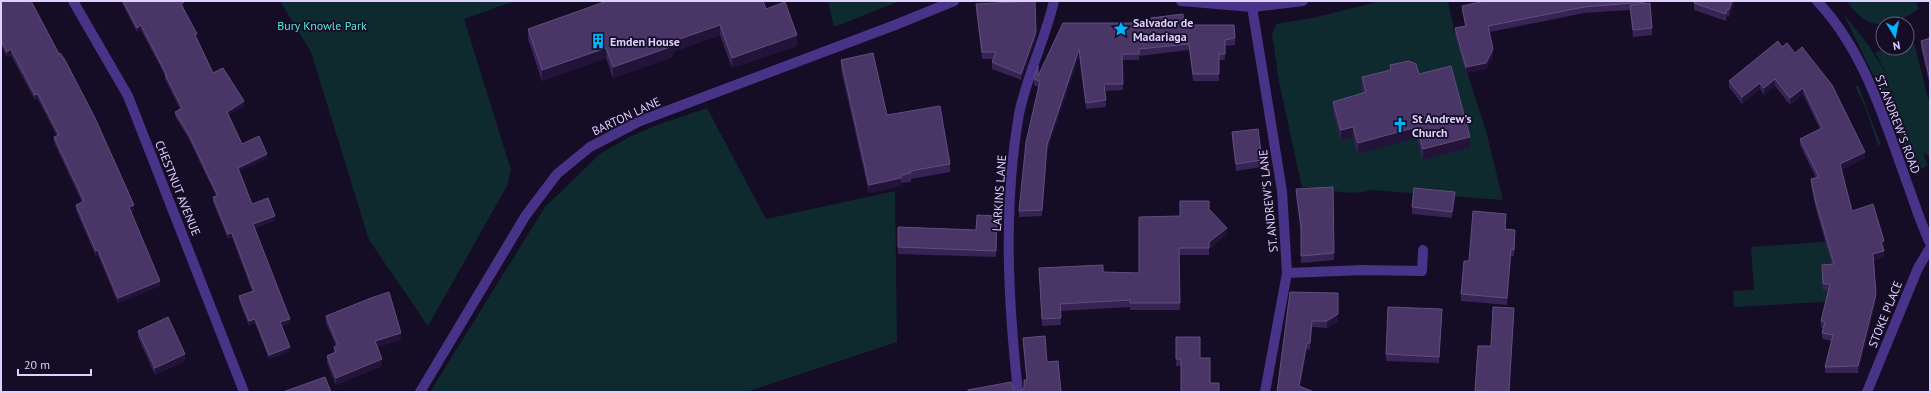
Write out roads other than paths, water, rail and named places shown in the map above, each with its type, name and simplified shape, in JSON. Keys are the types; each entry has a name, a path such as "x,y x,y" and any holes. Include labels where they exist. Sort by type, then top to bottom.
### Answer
{"street":[{"name":"CHESTNUT AVENUE","path":"74,1 128,96 244,392"},
{"name":"BARTON LANE","path":"420,392 526,215 557,174 590,147 640,121 895,25 954,1"},
{"name":"LARKINS LANE","path":"1018,392 1008,279 1010,200 1019,115 1027,81 1054,1"},
{"path":"1181,1 1252,7 1303,1"},
{"name":"ST. ANDREW'S ROAD","path":"1817,1 1837,25 1856,56 1891,140 1921,226 1930,243"},
{"name":"ST. ANDREW'S LANE","path":"1252,7 1282,191 1287,273 1265,392"},
{"name":"STOKE PLACE","path":"1867,392 1918,268 1930,248"},
{"path":"1287,273 1363,270 1422,271 1423,250"}],"place":[{"name":"Salvador de Madariaga","path":"1121,29"},
{"name":"Emden House","path":"598,41"},
{"name":"St Andrew's Church","path":"1400,125"}],"park label":[{"name":"Bury Knowle Park","path":"322,25"}]}
